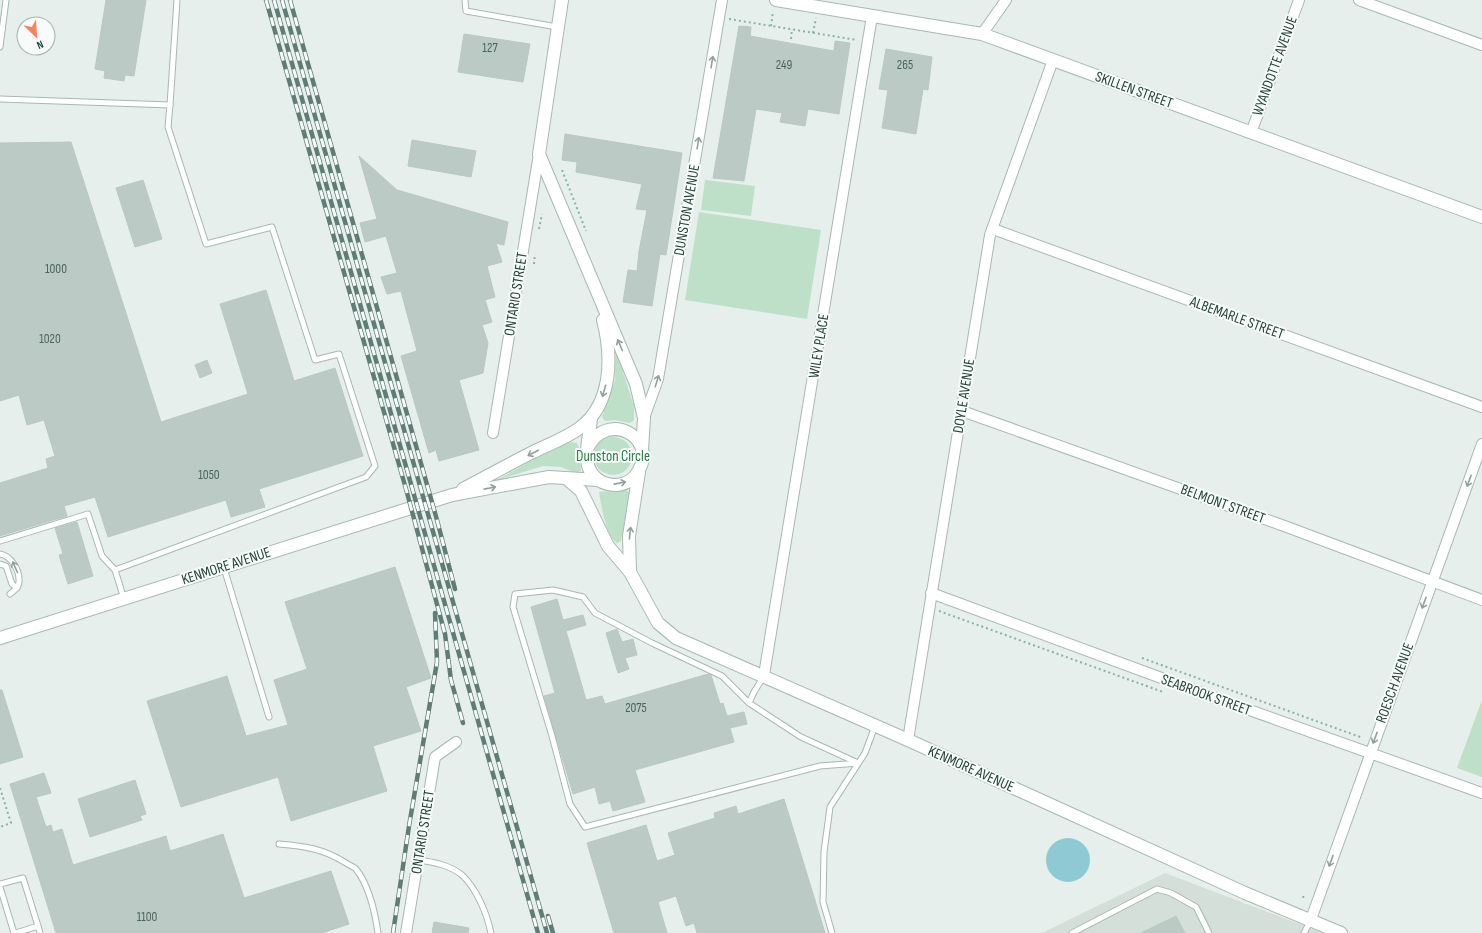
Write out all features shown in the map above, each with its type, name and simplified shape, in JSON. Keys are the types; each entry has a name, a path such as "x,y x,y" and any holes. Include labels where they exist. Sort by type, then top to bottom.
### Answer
{"street":[{"name":"ONTARIO STREET","path":"493,434 539,154 562,0"},
{"name":"DUNSTON AVENUE","path":"644,418 658,379 722,0"},
{"path":"982,34 1006,0"},
{"name":"WYANDOTTE AVENUE","path":"1251,133 1299,0"},
{"path":"1359,0 1482,44"},
{"name":"SKILLEN STREET","path":"775,5 872,16 982,34 1482,217"},
{"name":"WILEY PLACE","path":"764,676 872,16"},
{"name":"DOYLE AVENUE","path":"908,740 992,229 1053,60"},
{"path":"539,154 594,284 636,384 644,418 642,464 639,472 633,479 624,483 615,485 606,484 588,488 588,466 586,453 591,418 604,392 609,366 609,343 594,284"},
{"name":"ALBEMARLE STREET","path":"992,229 1482,407"},
{"name":"BELMONT STREET","path":"962,411 1287,526 1482,600"},
{"path":"569,436 591,418"},
{"path":"569,436 610,429 626,431 633,435 638,441 642,450"},
{"path":"588,447 597,435 610,429"},
{"name":"KENMORE AVENUE","path":"452,495 539,449 569,436"},
{"name":"ROESCH AVENUE","path":"1310,922 1369,753 1482,444"},
{"name":"KENMORE AVENUE","path":"630,572 629,536 639,472"},
{"name":"KENMORE AVENUE","path":"0,638 452,495 549,477 567,479 588,488 608,546 630,572 658,623 676,638 908,740 1310,922 1341,933"},
{"name":"SEABROOK STREET","path":"931,594 1482,793"},
{"name":"ONTARIO STREET","path":"406,933 435,757 456,742"}],"lane":[{"path":"0,47 6,0"},
{"path":"115,570 366,477 375,466 339,354 314,360 272,227 206,244 168,126 177,0"},
{"path":"465,0 466,11 557,27"},
{"path":"0,98 170,105"},
{"path":"0,541 88,514 102,556 115,570 124,599"},
{"path":"0,554 8,556 13,563 20,581 17,588 10,594"},
{"path":"0,564 6,566 12,584 17,588"},
{"path":"223,567 269,717"},
{"path":"554,590 583,597 595,614 722,676 749,703 801,737 858,763 820,766 585,827 570,804 552,736 513,607 515,594 554,590"},
{"path":"749,703 764,676"},
{"path":"832,933 823,902 824,852 830,807 865,753 875,726"},
{"path":"279,844 296,845 330,852 356,869 367,889 376,915 378,933"},
{"path":"418,860 440,864 462,875 476,895 488,922 491,933"},
{"path":"38,926 15,933 0,885 23,878 38,926 40,933"},
{"path":"1072,933 1157,889 1176,895 1196,907 1209,933"},
{"path":"1304,933 1310,922"}],"path":[{"path":"771,26 775,5"},
{"path":"813,33 816,16"},
{"path":"726,18 860,41"},
{"path":"790,39 792,30"},
{"path":"562,170 587,233"},
{"path":"540,229 542,214"},
{"path":"534,264 535,254"},
{"name":"SEABROOK STREET","path":"939,611 1168,693"},
{"name":"SEABROOK STREET","path":"1137,656 1361,737"},
{"path":"0,788 11,823 0,827"}],"shaded area":[{"path":"1165,873 1323,933 1042,933"}],"green space":[{"path":"705,180 755,186 751,216 701,210"},
{"path":"699,212 821,230 807,319 685,300"},
{"name":"Dunston Circle","path":"616,351 634,406 634,420 630,423 615,420 605,421 602,417 615,380"},
{"name":"Dunston Circle","path":"609,437 617,437 624,440 629,445 632,456 629,467 624,472 617,475 609,475 602,472 597,467 594,460 594,452 597,445 602,440"},
{"name":"Dunston Circle","path":"571,442 577,443 579,448 581,471 575,473 561,467 543,466 497,480 554,448"},
{"name":"Dunston Circle","path":"626,490 630,493 621,541 617,543 613,539 607,527 599,492"},
{"path":"1482,700 1482,777 1457,768"}],"water":[{"path":"1064,838 1072,838 1077,839 1084,844 1089,851 1089,869 1084,876 1077,881 1064,882 1056,879 1049,872 1046,864 1046,856 1049,848 1056,841"}],"building":[{"path":"106,0 146,0 134,76 125,75 124,81 104,78 105,71 95,69"},
{"path":"739,26 751,27 750,36 834,51 835,41 850,43 839,114 808,109 805,126 780,122 782,113 756,109 744,181 713,178"},
{"path":"464,34 530,44 523,82 458,72"},
{"path":"886,49 932,57 928,90 923,89 916,134 882,128 888,90 879,89"},
{"path":"565,134 682,153 666,255 660,254 652,306 623,302 628,270 637,271 639,251 647,210 636,209 642,184 576,172 577,162 562,160"},
{"path":"412,140 476,151 471,177 408,166"},
{"path":"71,142 161,422 248,394 220,304 266,290 294,381 335,368 363,456 259,489 265,507 231,517 226,500 108,537 95,497 64,506 67,516 0,536 0,483 48,468 46,459 55,456 44,420 27,425 19,395 0,401 0,143"},
{"path":"359,156 397,190 508,222 504,245 496,243 502,262 487,266 495,297 485,300 492,322 482,325 488,343 483,373 459,380 479,450 439,461 436,450 429,453 401,356 417,351 401,291 387,294 381,277 397,273 386,236 365,242 360,223 377,219"},
{"path":"143,180 162,239 135,247 116,188"},
{"path":"207,360 212,373 200,378 195,365"},
{"path":"77,522 93,576 68,584 59,555 63,554 55,528"},
{"path":"395,567 431,678 406,687 421,731 373,746 387,791 291,821 278,777 181,807 147,701 227,676 246,736 288,725 274,680 307,669 285,602"},
{"path":"557,599 563,620 583,615 586,625 566,631 586,700 602,696 605,704 708,674 711,675 720,704 723,703 727,716 744,712 747,724 730,728 734,742 635,770 645,802 613,811 610,801 599,804 595,787 573,794 544,696 555,693 531,607"},
{"path":"617,629 622,642 633,639 637,655 625,658 629,669 618,673 606,633"},
{"path":"0,690 2,690 23,757 0,764"},
{"path":"44,773 51,793 36,797 46,827 51,825 53,832 62,829 73,865 166,836 170,851 223,834 244,898 331,871 349,924 322,933 56,933 10,784"},
{"path":"135,780 146,814 140,816 142,820 90,837 78,799"},
{"path":"784,799 825,933 697,933 694,923 686,926 676,896 658,902 667,933 614,933 587,843 646,825 657,861 675,855 668,833 715,818 714,813 736,806 738,814"},
{"path":"1176,916 1185,933 1141,933"},
{"path":"434,922 469,928 468,933 432,933"}],"railway":[{"path":"266,0 406,489 445,634 451,680 463,723"},
{"path":"274,0 538,933"},
{"path":"282,0 547,933"},
{"path":"290,0 437,520 455,589"},
{"path":"393,933 409,826 437,662 435,613"},
{"path":"548,916 553,933"}]}
